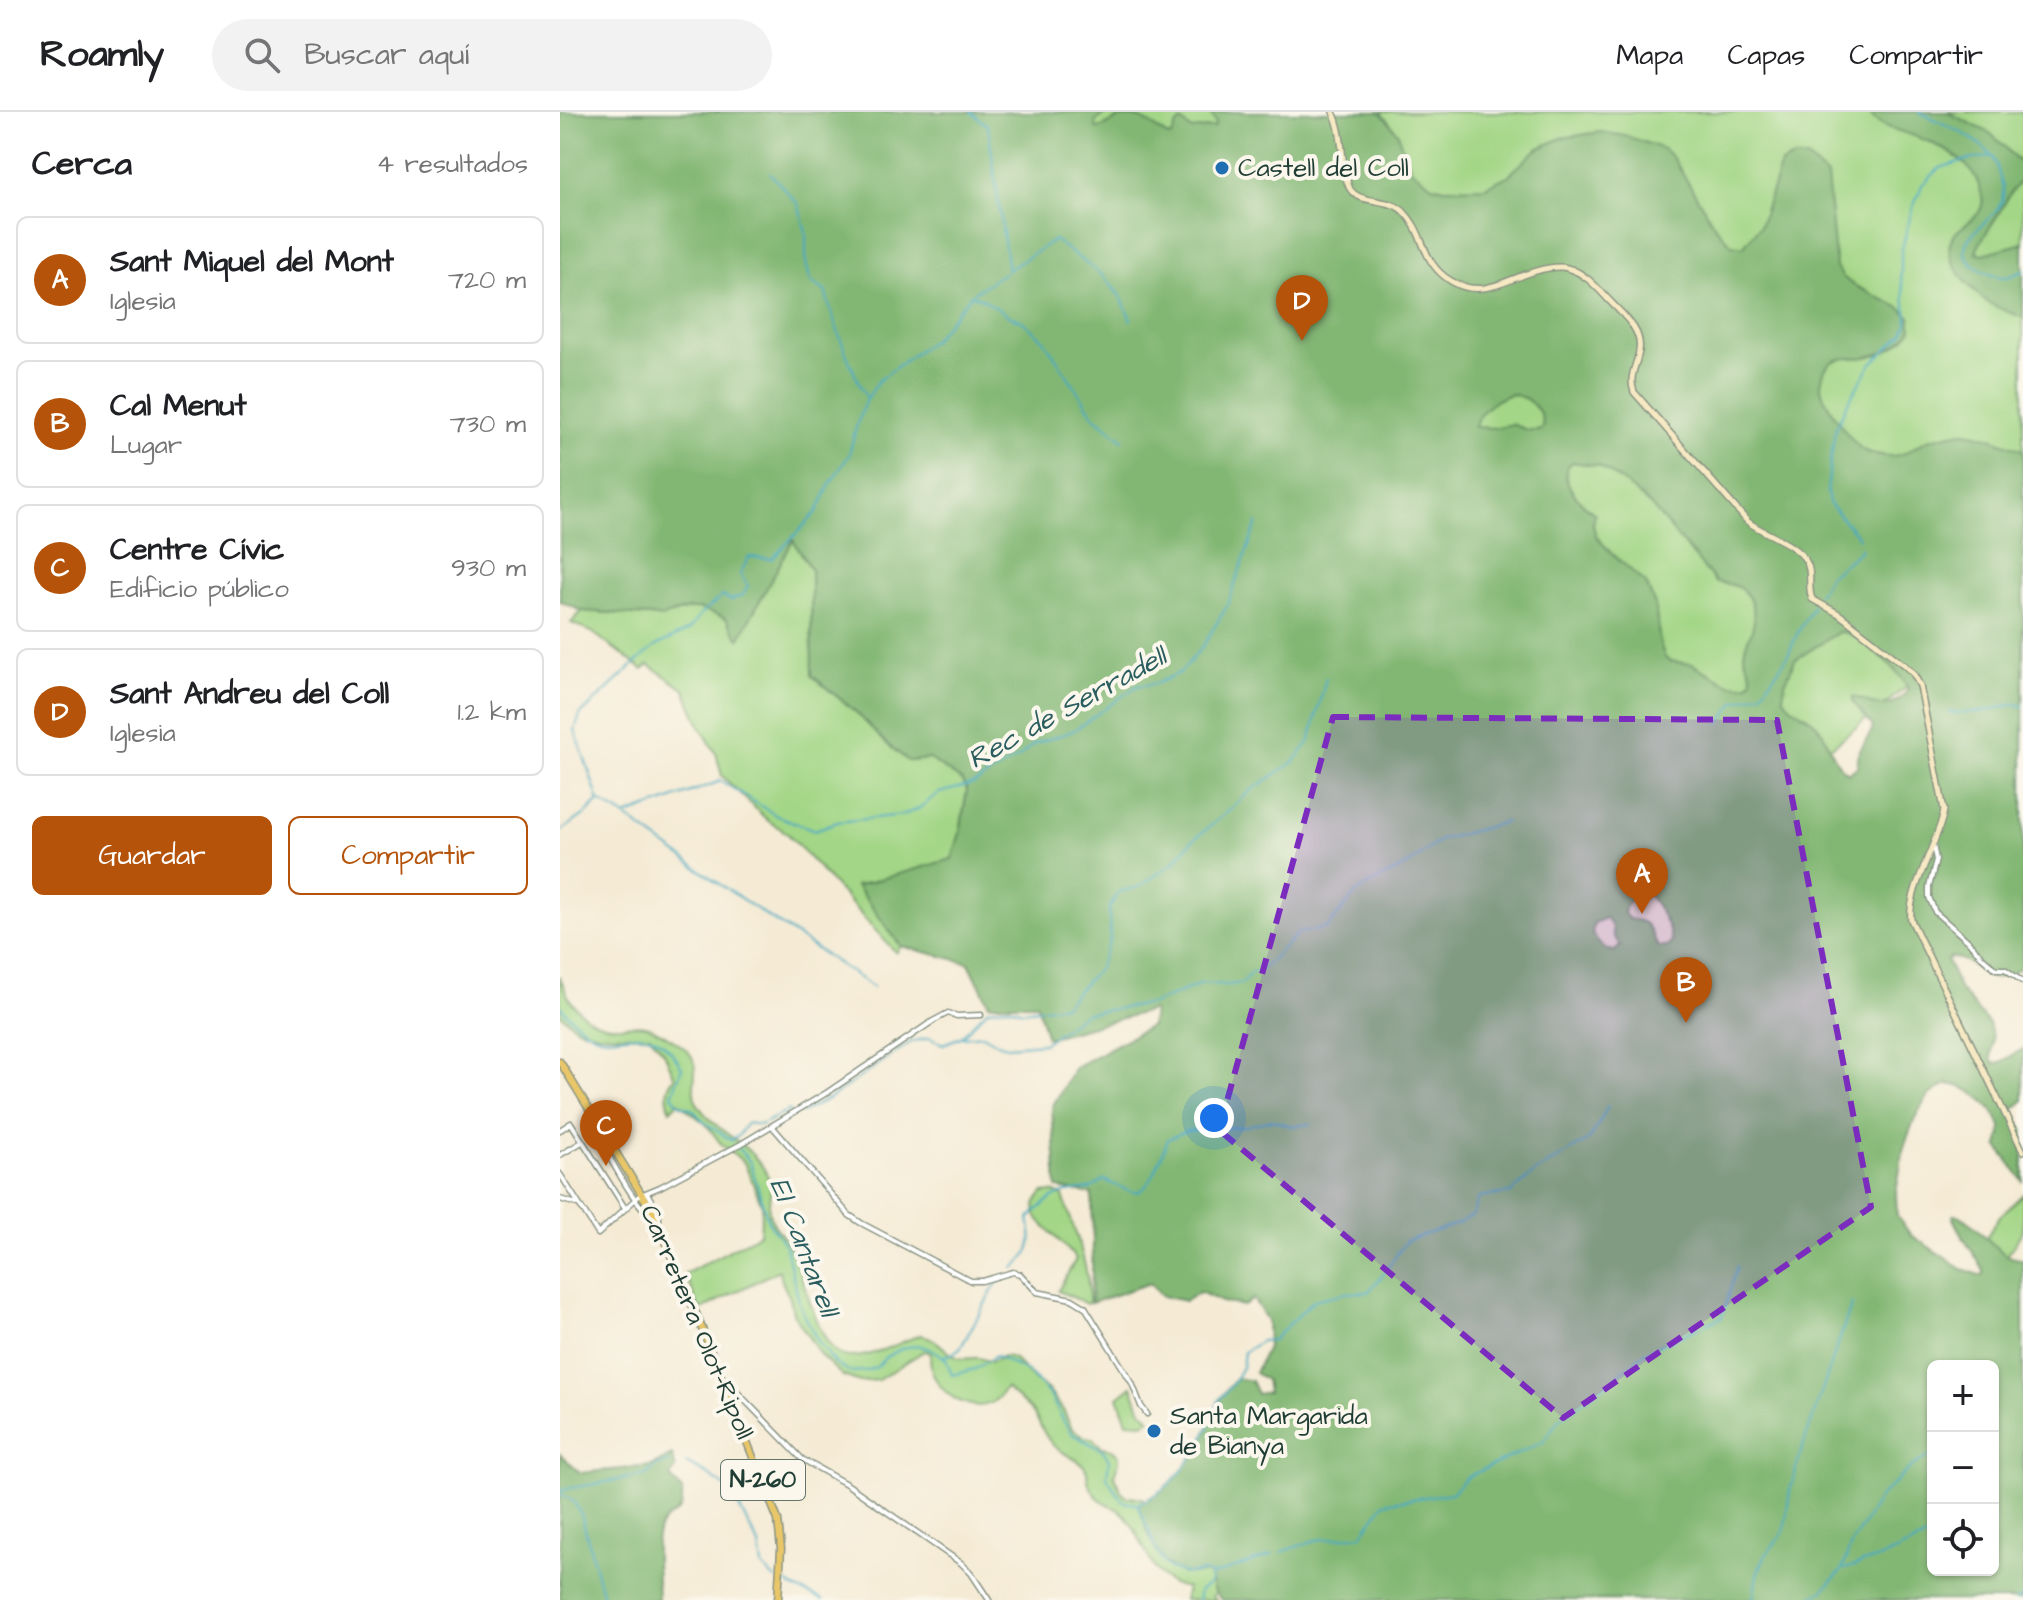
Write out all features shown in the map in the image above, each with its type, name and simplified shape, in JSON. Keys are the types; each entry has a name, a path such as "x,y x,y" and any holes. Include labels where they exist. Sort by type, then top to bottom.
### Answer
{"main road":[{"path":"1333,112 1353,193 1364,199 1401,208 1412,221 1430,261 1450,280 1479,290 1531,272 1564,267 1578,272 1595,285 1630,323 1639,339 1641,347 1631,379 1634,392 1753,526 1804,557 1809,568 1812,599 1871,638 1917,679 1944,802 1943,818 1911,905 1911,920 2023,1151"},
{"name":"Carretera Olot-Ripoll","path":"560,1062 656,1218 727,1391 778,1520 781,1549 778,1600"}],"street":[{"path":"1933,845 1936,860 1929,897 1935,912 1996,969 2005,969 2023,982"},
{"path":"630,1204 772,1126 933,1021 948,1013 957,1016 981,1015"},
{"path":"560,1130 571,1123 625,1209"},
{"path":"772,1126 849,1215 861,1223 971,1281 1013,1272 1020,1274 1037,1292 1072,1299 1085,1307 1132,1383 1147,1414"},
{"path":"610,1141 603,1146 634,1198"},
{"path":"560,1155 582,1142"},
{"path":"560,1174 598,1234 634,1198 643,1196"},
{"path":"634,1198 643,1196"},
{"path":"643,1196 659,1214 659,1227"},
{"path":"560,1199 579,1205"},
{"path":"727,1391 736,1391 802,1459 848,1485 961,1563 989,1600"}],"highlighted area":[{"path":"1333,717 1777,720 1871,1207 1563,1418 1219,1130"}],"green space":[{"path":"560,112 1108,112 1096,121 1096,128 1120,118 1134,117 1169,137 1181,121 1192,130 1215,127 1210,112 1380,112 1398,133 1411,169 1432,185 1445,188 1485,187 1508,176 1537,149 1561,138 1600,132 1626,136 1664,149 1673,158 1714,225 1732,245 1743,247 1760,226 1781,164 1793,158 1807,158 1827,176 1836,267 1853,285 1901,308 1910,317 1912,329 1898,344 1880,354 1839,359 1826,368 1821,384 1822,393 1846,431 1865,451 1889,456 1905,453 1928,440 1964,432 1986,436 2023,450 2023,966 1998,978 1985,975 1963,960 1951,957 1947,960 1959,989 1989,1024 1994,1064 2023,1049 2023,1101 2012,1110 2023,1129 2023,1181 1998,1147 2001,1127 1987,1104 1964,1088 1947,1084 1929,1095 1915,1118 1903,1151 1896,1192 1897,1216 1911,1235 1962,1269 1983,1276 1984,1271 1953,1218 1955,1214 1972,1224 2004,1253 2023,1259 2023,1600 1222,1600 1213,1589 1210,1575 1186,1574 1167,1565 1154,1546 1138,1504 1164,1488 1185,1467 1201,1443 1223,1395 1236,1378 1251,1381 1257,1394 1268,1392 1266,1380 1255,1373 1268,1345 1267,1320 1253,1299 1244,1306 1222,1302 1200,1292 1185,1301 1162,1296 1150,1283 1091,1303 1092,1194 1057,1188 1052,1107 1075,1067 1151,1026 1153,1010 1047,1038 1037,1004 989,1004 969,963 901,946 856,886 952,859 967,790 962,781 930,759 908,761 812,675 811,569 793,540 739,639 726,618 701,609 688,609 662,617 582,611 560,601","holes":["1511,394 1534,405 1541,416 1542,428 1527,430 1511,424 1496,428 1475,427 1484,411","1572,462 1599,466 1626,484 1652,507 1716,582 1733,585 1746,593 1754,617 1744,651 1752,676 1748,684 1729,684 1692,664 1665,658 1655,605 1646,583 1596,536 1593,525 1595,514 1572,490 1566,475","1839,632 1848,634 1878,653 1908,688 1899,699 1884,705 1853,697 1853,702 1873,729 1859,752 1857,767 1849,773 1838,764 1817,725 1794,709 1783,696 1795,660","1645,889 1665,922 1671,943 1667,947 1658,947 1646,924 1629,919 1624,914 1626,905 1638,890","1606,918 1620,946 1615,951 1608,950 1592,934 1594,923"]},
{"path":"859,112 2023,112 2023,593 1643,899 1639,884"},
{"path":"1868,112 1947,112 1990,133 2015,159 2023,163 2023,179 2015,186 1976,252 1983,254 2023,243 2023,318 1982,298 1960,274 1950,255 1952,238 1977,215 1982,204 1973,173 1949,152 1886,126"},
{"path":"792,539 811,569 812,676 908,761 930,759 962,781 967,790 952,859 857,886 901,946 896,953 787,833 767,820 722,776 716,753 700,726 685,690 649,665 643,670 592,632 571,623 582,611 662,617 688,609 701,609 726,618"},
{"path":"560,978 572,1002 595,1022 646,1026 670,1038 690,1054 695,1068 694,1097 704,1113 750,1152 765,1171 771,1188 771,1218 791,1249 824,1335 839,1354 847,1357 868,1355 920,1335 927,1336 959,1358 979,1358 992,1362 1004,1356 1013,1358 1048,1390 1072,1429 1119,1455 1114,1475 1121,1491 1127,1497 1142,1498 1149,1503 1188,1561 1222,1582 1212,1597 1216,1600 1184,1600 1187,1588 1164,1578 1149,1559 1125,1515 1098,1498 1089,1485 1084,1466 1053,1445 1030,1409 1006,1388 995,1401 982,1405 960,1401 940,1386 931,1365 931,1353 924,1351 878,1380 860,1382 843,1376 821,1356 793,1313 779,1270 700,1310 685,1274 760,1234 762,1205 744,1162 722,1145 706,1124 678,1102 670,1110 668,1089 675,1078 664,1052 650,1036 598,1034 577,1028 560,1014"},
{"path":"1054,1192 1063,1196 1080,1248 1089,1289 1089,1303 1086,1304 1058,1291 1076,1259 1036,1215 1036,1202 1043,1193"},
{"path":"2023,1194 2023,1230 2007,1256 1984,1242 1999,1217"},
{"path":"1132,1386 1140,1408 1150,1419 1143,1423 1127,1422 1118,1397"},
{"path":"560,1454 580,1473 652,1466 672,1455 676,1469 670,1477 682,1490 682,1499 679,1510 664,1521 658,1533 658,1600 560,1600"}],"waterway":[{"path":"971,112 988,126 1008,270"},
{"path":"1919,112 1979,144 1987,150 1997,167 2003,189 2002,200 1997,210 1967,242 1965,253 1968,259 1985,272 1999,276 2023,271"},
{"path":"1859,538 1829,503 1827,492 1835,430 1846,405 1872,363 1902,335 1908,324 1901,253 1922,185 1940,168 1992,156"},
{"path":"770,173 798,204 806,232 806,264 811,282 825,291 843,346 867,398"},
{"path":"973,293 1054,240 1102,275 1121,297 1131,320"},
{"path":"560,832 599,801 575,730 580,715 643,656 689,630 701,614 722,596 731,600 743,595 748,586 740,574 749,557 772,559 817,512 849,455 864,404 879,380 934,339 971,295 1022,321 1044,340 1094,416 1123,440"},
{"name":"Rec de Serradell","path":"599,801 625,816 721,781 777,816 815,830 837,822 903,815 918,809 939,793 974,784 1019,757 1034,744 1073,731 1137,686 1158,683 1181,672 1203,646 1227,606 1257,523"},
{"path":"1818,594 1829,576 1860,551 1860,547"},
{"path":"1720,723 1735,702 1762,693 1787,657 1813,606"},
{"path":"802,1113 833,1096 911,1042 929,1038 943,1044 961,1037 988,1009 1009,1007 1023,1011 1064,1005 1099,968 1110,939 1109,909 1118,892 1139,887 1173,863 1192,841 1249,792 1295,761 1310,741 1326,678"},
{"path":"1949,713 1980,712 2016,704 2023,706"},
{"path":"627,818 873,987"},
{"path":"961,1037 983,1035 1007,1046 1044,1043 1085,1013 1152,1004 1203,983 1243,983 1251,972 1260,971 1298,933 1327,928 1356,893 1408,865 1440,840 1506,822"},
{"name":"El Cantarell","path":"560,1006 594,1035 610,1038 637,1035 660,1041 682,1068 672,1095 679,1104 692,1109 704,1122 732,1141"},
{"path":"1212,1420 1219,1400 1242,1367 1244,1352 1261,1341 1273,1340 1314,1300 1368,1292 1406,1241 1460,1223 1473,1215 1479,1197 1511,1193 1534,1173 1590,1139 1608,1106"},
{"path":"731,1139 738,1136 747,1123 760,1125 790,1110"},
{"path":"1014,1268 1028,1252 1031,1240 1029,1219 1041,1206 1062,1194 1089,1189 1104,1180 1127,1190 1141,1191 1155,1171 1168,1139 1186,1131 1241,1127 1272,1120 1292,1126 1311,1124"},
{"path":"739,1149 750,1162 768,1221 786,1247 800,1306 816,1338 837,1365 849,1372 865,1371 877,1367 886,1357 903,1348 918,1345 946,1359 952,1375 975,1369 996,1356 1028,1372 1050,1395 1072,1434 1103,1450 1109,1460 1107,1477 1123,1502 1138,1504 1157,1552 1168,1568 1186,1574 1204,1572 1211,1575 1210,1583 1200,1590 1198,1600"},
{"path":"1282,1552 1315,1540 1362,1535 1384,1503 1452,1493 1467,1477 1543,1442 1559,1419 1645,1352 1722,1317 1737,1266"},
{"path":"944,1356 961,1347 996,1284 1005,1277"},
{"path":"1753,1600 1757,1574 1765,1556 1784,1532 1790,1490 1801,1452 1852,1303"},
{"path":"1138,1504 1173,1481 1197,1449 1210,1424"},
{"path":"1807,1600 1823,1590 1842,1570 1852,1542 1880,1497 1912,1466 1927,1457"},
{"path":"560,1490 646,1475 656,1466 669,1462"},
{"path":"686,1463 730,1490 759,1545 762,1566 775,1579"},
{"path":"560,1493 574,1502 581,1514 604,1600"},
{"path":"1845,1569 1885,1556 1927,1537"},
{"path":"1213,1575 1273,1555"},
{"path":"786,1582 823,1600"},
{"path":"2016,1600 2023,1596"}],"place":[{"name":"Castell del Coll","path":"1222,168"},
{"name":"Sant Andreu del Coll","path":"1302,341"},
{"name":"Sant Miquel del Mont","path":"1642,914"},
{"name":"Cal Menut","path":"1686,1023"},
{"name":"Centre Cívic","path":"606,1166"},
{"name":"Santa Margarida de Bianya","path":"1154,1431"}]}
